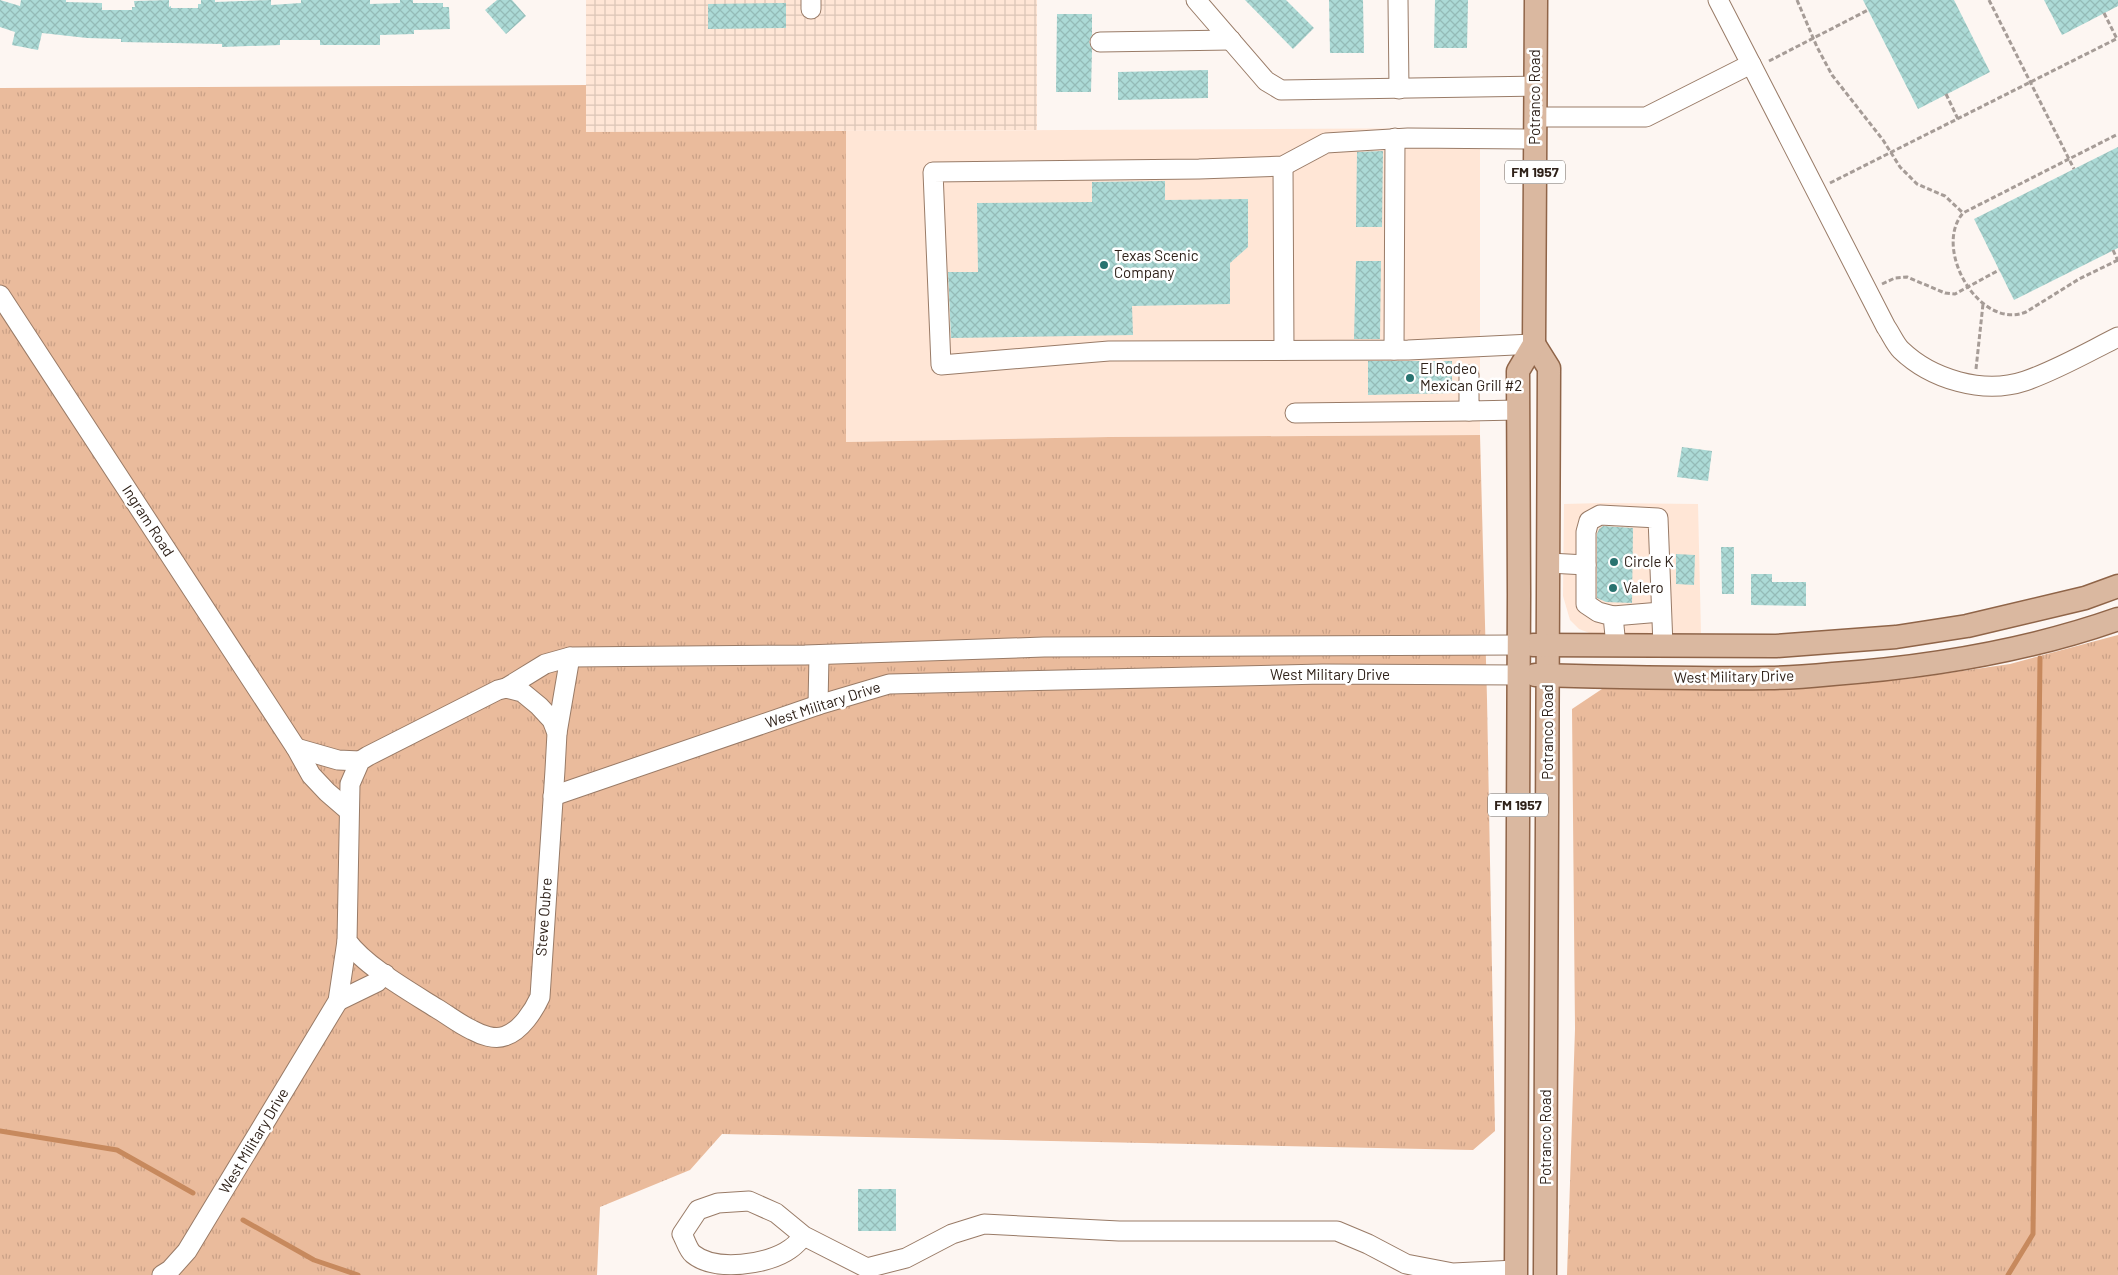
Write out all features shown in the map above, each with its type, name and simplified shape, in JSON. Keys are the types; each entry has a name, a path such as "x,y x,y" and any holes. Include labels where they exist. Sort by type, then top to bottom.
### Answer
{"main road":[{"name":"Potranco Road","path":"1516,1272 1519,675 1518,371 1534,344 1536,0"},
{"name":"Potranco Road","path":"1534,344 1549,368 1545,1275"},
{"name":"West Military Drive","path":"1518,645 1776,646 1896,638 1967,626 2085,598 2118,586"},
{"path":"2030,611 2037,643"},
{"name":"West Military Drive","path":"1519,675 1771,678 1894,670 1970,658 2037,643 2118,619"}],"street":[{"path":"1196,0 1266,82 1281,90 1536,86"},
{"path":"1398,0 1399,89"},
{"path":"1718,0 1886,327 1899,348 1917,364 1957,382 1989,386 2004,385 2023,382 2042,375 2118,337"},
{"path":"1100,42 1231,40"},
{"path":"1534,344 1394,350 1109,350 941,365 933,172 1199,170 1283,166 1326,143 1536,128 1646,117 1751,64"},
{"path":"1394,350 1395,138"},
{"path":"1283,166 1284,350"},
{"name":"Ingram Road","path":"0,295 296,748 311,775 349,811"},
{"path":"1468,376 1469,411"},
{"path":"1295,413 1518,410"},
{"path":"1662,612 1613,616 1598,612 1586,604 1586,532 1589,521 1600,515 1658,518 1662,612 1663,646"},
{"path":"1549,562 1586,565"},
{"path":"1613,616 1616,646"},
{"name":"West Military Drive","path":"506,688 545,664 570,658 819,655 1044,647 1518,645"},
{"path":"1044,647 1044,680"},
{"path":"818,705 819,655"},
{"name":"Steve Oubre","path":"347,941 353,949 386,974 472,1031 488,1037 505,1036 533,1012 540,996 557,733 570,658"},
{"name":"West Military Drive","path":"553,796 818,705 889,684 1323,674 1519,675"},
{"path":"296,748 338,760 360,761 498,690 506,688 522,692 539,706 552,720 557,733"},
{"path":"347,941 350,784 360,761"},
{"name":"West Military Drive","path":"162,1275 170,1270 187,1251 338,1000 347,941"},
{"path":"338,1000 378,982 386,974"},
{"path":"804,1236 790,1250 772,1258 737,1266 710,1262 692,1253 682,1234 698,1210 718,1203 749,1201 776,1213 804,1236 866,1268 906,1258 952,1234 984,1224 1119,1231 1337,1231 1368,1244 1406,1264 1453,1273 1516,1272"}],"path":[{"path":"1797,0 1823,61 1841,89 1908,176 1917,184 1945,196 1963,213"},
{"path":"1989,0 2074,169"},
{"path":"1751,64 1767,62 1868,10"},
{"path":"1828,184 2118,39 2104,13"},
{"path":"1946,94 1958,119"},
{"path":"2113,250 2118,260 2079,279 2018,315 2008,315 1983,304 1969,287 1954,260 1952,233 1963,213 2118,134"},
{"path":"1879,285 1895,278 1907,277 1955,294 1999,270"},
{"path":"1976,370 1983,304"},
{"path":"1970,369 1984,370"}],"shaded area":[{"path":"586,0 1037,0 1037,130 586,132"},
{"path":"1480,128 1480,435 1109,437 846,442 846,131"},
{"path":"1564,504 1698,504 1701,633 1592,634 1579,629 1570,620 1563,596"}],"green space":[{"path":"586,85 586,132 846,131 846,442 1109,437 1480,435 1495,1131 1473,1150 722,1134 690,1170 600,1207 597,1275 0,1275 0,88"},
{"path":"2118,635 2118,1275 1567,1275 1575,1029 1572,709 1602,689 1756,688 1907,679 2010,664"}],"building":[{"path":"0,0 20,6 21,0 66,0 66,2 102,3 102,10 132,10 132,7 135,7 134,1 169,0 169,7 171,6 171,8 198,8 201,0 215,0 215,2 271,0 271,5 301,3 301,0 370,0 370,4 400,3 400,0 413,0 413,3 443,3 443,7 449,7 450,29 414,30 414,34 380,35 380,45 320,45 320,40 280,40 280,45 222,47 222,44 121,42 121,39 87,38 42,33 38,50 12,45 15,32 0,27"},
{"path":"497,0 512,0 526,16 506,34 485,10"},
{"path":"1245,0 1286,0 1314,28 1293,49"},
{"path":"1329,0 1363,0 1364,53 1330,53"},
{"path":"1435,0 1468,0 1467,48 1434,48"},
{"path":"1863,0 1954,0 1990,72 1918,109"},
{"path":"2044,0 2118,0 2118,6 2062,35"},
{"path":"786,3 786,28 708,29 708,4"},
{"path":"1057,14 1092,14 1092,35 1089,42 1092,49 1091,92 1056,92"},
{"path":"1208,70 1208,98 1118,100 1118,72"},
{"path":"2118,147 2118,248 2014,300 1974,219"},
{"path":"1383,151 1382,227 1356,227 1357,152"},
{"name":"Texas Scenic Company","path":"1165,181 1165,200 1248,199 1248,247 1230,263 1230,304 1132,306 1133,335 951,338 948,272 978,272 977,203 1092,202 1092,182"},
{"path":"1356,261 1381,261 1380,339 1354,339"},
{"name":"El Rodeo Mexican Grill #2","path":"1368,361 1452,361 1452,393 1368,395"},
{"path":"1682,447 1712,451 1708,481 1677,477"},
{"path":"1603,526 1633,528 1632,603 1606,602 1597,598 1597,534"},
{"path":"1721,547 1734,547 1734,594 1722,594"},
{"path":"1676,554 1695,555 1694,585 1676,584"},
{"path":"1751,574 1772,574 1772,582 1806,582 1806,606 1751,605"},
{"path":"858,1189 896,1189 896,1231 858,1231"}],"waterway":[{"path":"2008,1275 2033,1234 2040,658"},
{"path":"0,1131 117,1150 193,1193"},
{"path":"243,1220 314,1260 358,1275"}],"place":[{"name":"Texas Scenic Company","path":"1104,265"},
{"name":"El Rodeo Mexican Grill #2","path":"1410,378"},
{"name":"Circle K","path":"1614,562"},
{"name":"Valero","path":"1613,588"}]}
